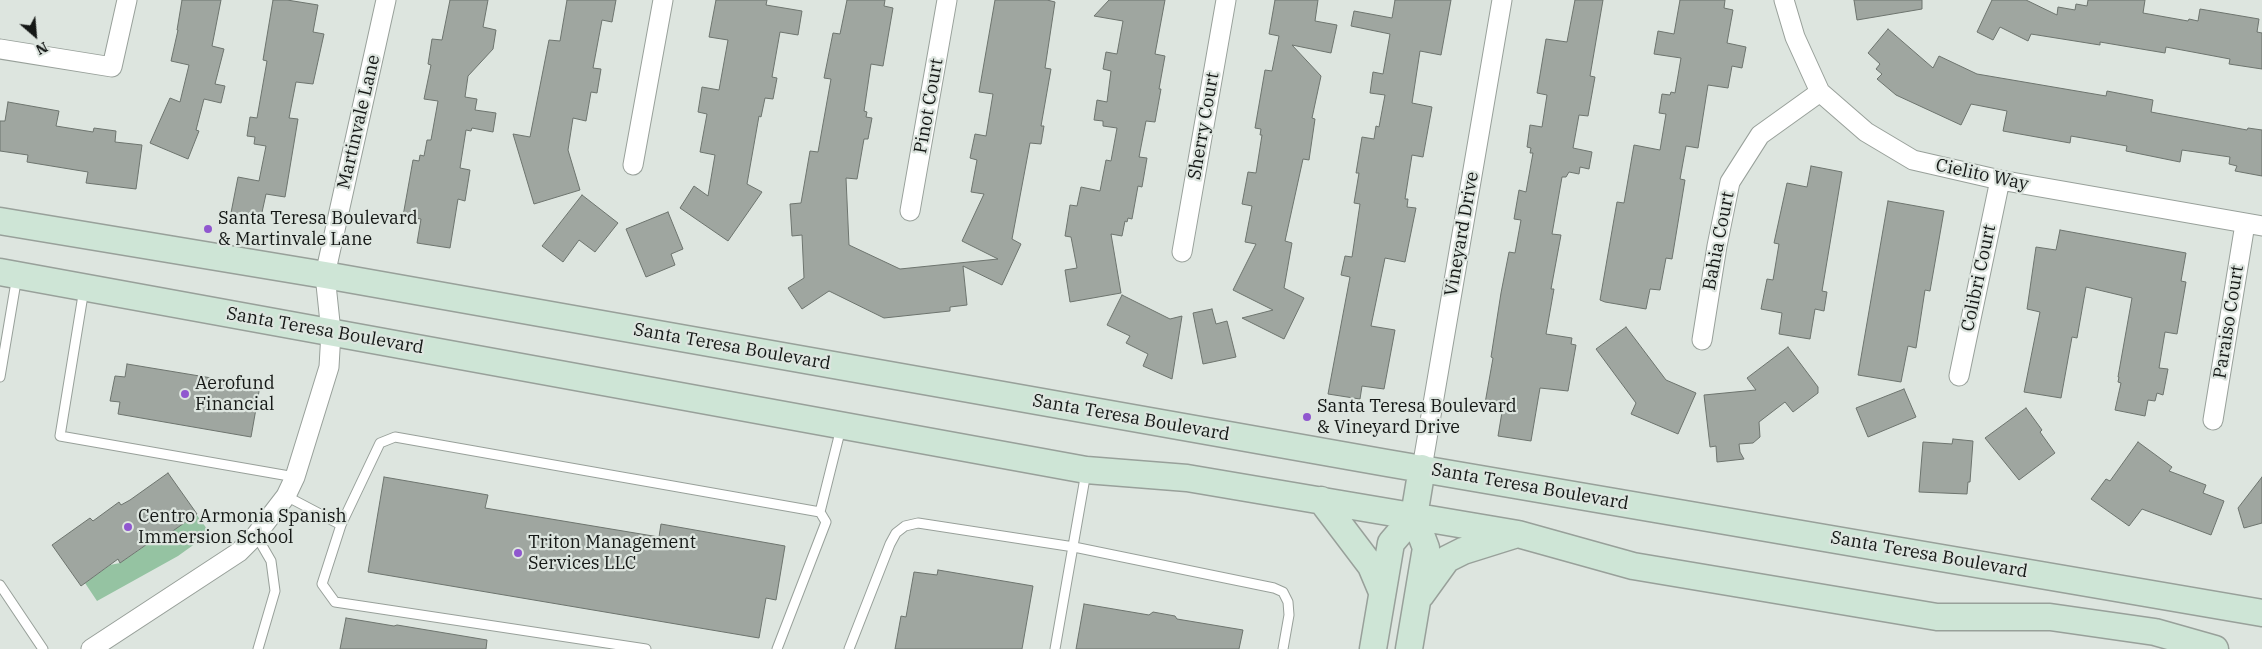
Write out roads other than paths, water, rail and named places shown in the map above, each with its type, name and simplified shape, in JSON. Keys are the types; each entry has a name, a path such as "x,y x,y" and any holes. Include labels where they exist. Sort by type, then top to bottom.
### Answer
{"main road":[{"name":"Santa Teresa Boulevard","path":"0,221 325,275 1422,468 2262,613"},
{"name":"Santa Teresa Boulevard","path":"8,273 1086,470 1187,478 1518,534 1634,566 1937,617 2050,617 2155,632 2215,649"},
{"path":"1409,649 1426,548 1414,516 1422,468"},
{"path":"1321,500 1371,566 1382,592"},
{"path":"1372,649 1391,543 1414,516"},
{"path":"1417,600 1447,559 1463,551 1518,534"}],"street":[{"path":"0,49 112,67 127,0"},
{"name":"Martinvale Lane","path":"91,649 239,552 256,535 286,496 295,477 329,367 331,332 325,275 386,0"},
{"path":"633,165 663,0"},
{"name":"Pinot Court","path":"910,211 947,0"},
{"name":"Sherry Court","path":"1182,252 1226,0"},
{"name":"Vineyard Drive","path":"1422,468 1502,0"},
{"name":"Cielito Way","path":"1784,0 1795,37 1820,92 1866,132 1913,160 2000,180 2254,225"},
{"name":"Bahia Court","path":"1702,340 1717,246 1730,182 1760,135 1820,92"},
{"name":"Colibri Court","path":"1959,376 2000,180"},
{"name":"Paraiso Court","path":"2213,420 2254,225"}],"lane":[{"path":"0,377 8,273"},
{"path":"84,286 60,436 295,477"},
{"path":"776,649 826,522 820,512 842,425"},
{"path":"646,649 335,602 322,584 341,525 380,443 395,437 820,512"},
{"path":"1055,649 1086,470"},
{"path":"286,496 341,525"},
{"path":"849,649 890,544 896,534 905,526 918,523 1074,547 1274,588 1283,592 1288,602 1289,615 1283,649"},
{"path":"256,535 271,561 275,591 258,649"},
{"path":"0,584 43,649"}],"place":[{"name":"Santa Teresa Boulevard & Martinvale Lane","path":"208,229"},
{"name":"Aerofund Financial","path":"185,394"},
{"name":"Santa Teresa Boulevard & Vineyard Drive","path":"1307,417"},
{"name":"Centro Armonia Spanish Immersion School","path":"128,527"},
{"name":"Triton Management Services LLC","path":"518,553"}]}
